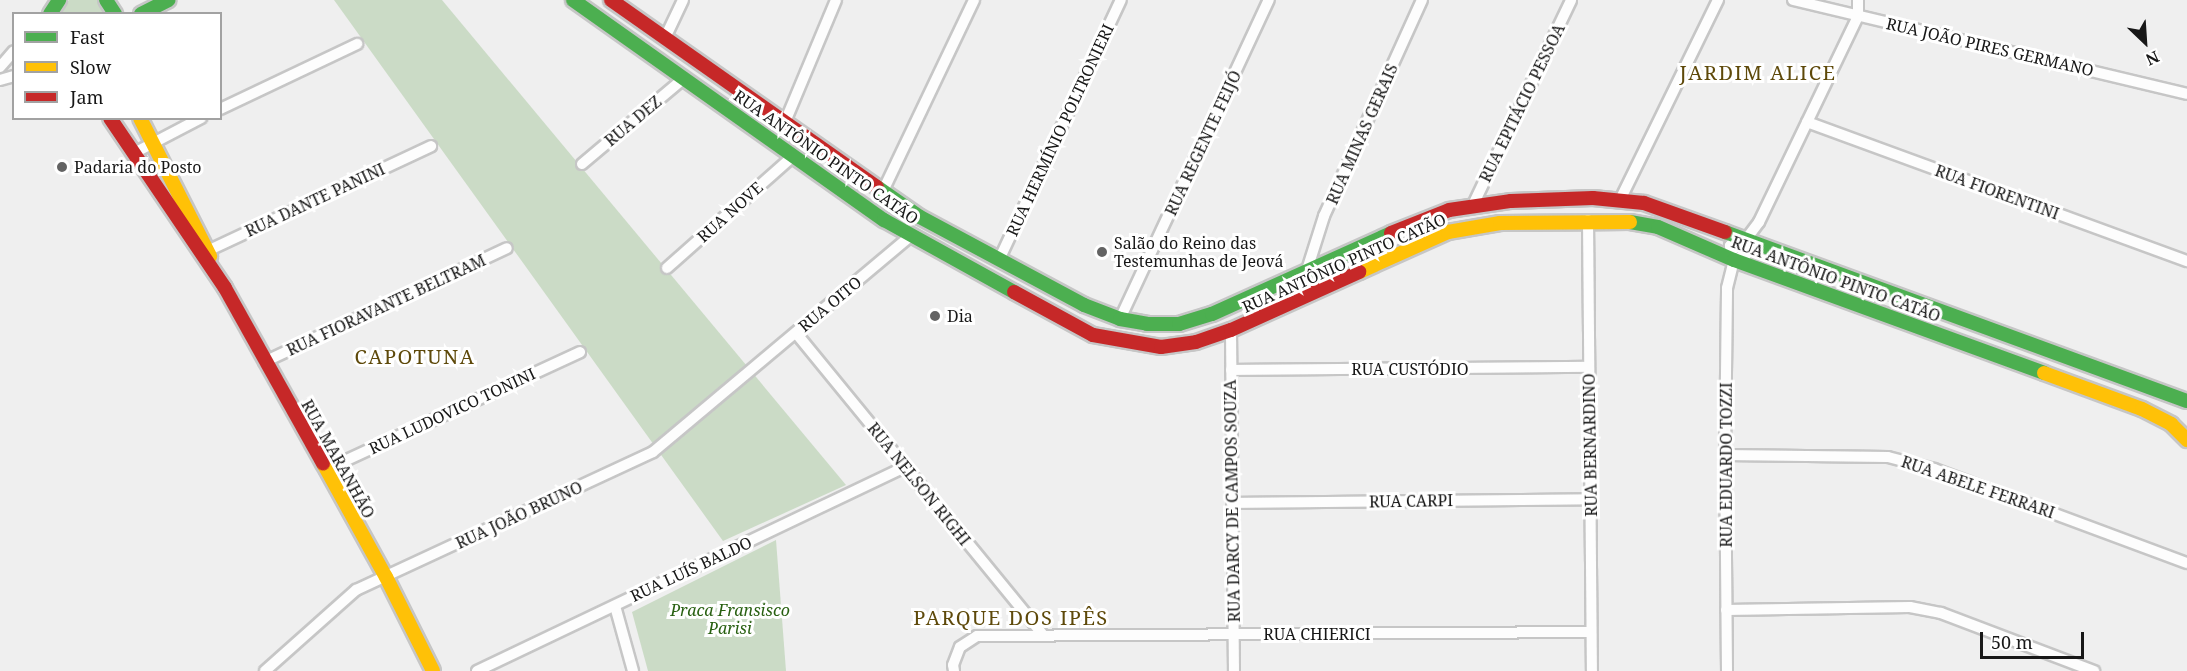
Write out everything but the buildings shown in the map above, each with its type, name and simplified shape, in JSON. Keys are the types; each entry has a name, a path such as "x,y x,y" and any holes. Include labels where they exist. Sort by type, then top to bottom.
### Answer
{"main road":[{"path":"145,12 169,0"},
{"name":"RUA ANTÔNIO PINTO CATÃO","path":"573,0 910,236 1093,335 1104,338 1161,347 1196,342 1231,330 1448,232 1500,224 1622,220 1658,227 1734,260 2142,409 2171,424 2187,440"},
{"name":"RUA ANTÔNIO PINTO CATÃO","path":"611,0 882,193 920,217 1084,305 1120,319 1147,324 1179,324 1212,314 1390,233 1449,210 1473,205 1593,198 1620,200 1644,203 1748,238 2187,401"},
{"name":"RUA MARANHÃO","path":"111,120 205,252"},
{"name":"RUA MARANHÃO","path":"141,120 211,265 386,577 433,671"},
{"path":"770,139 772,132 785,122"},
{"path":"958,262 992,268 999,260"},
{"path":"1307,270 1305,282 1310,294"}],"street":[{"path":"665,38 683,0"},
{"path":"785,122 836,0"},
{"path":"882,193 974,0"},
{"name":"RUA HERMÍNIO POLTRONIERI","path":"999,260 1121,0"},
{"name":"RUA REGENTE FEIJÓ","path":"1120,319 1269,0"},
{"name":"RUA MINAS GERAIS","path":"1307,270 1324,216 1422,0"},
{"name":"RUA EPITÁCIO PESSOA","path":"1473,205 1571,0"},
{"path":"1620,200 1718,0"},
{"name":"RUA JOÃO PIRES GERMANO","path":"1792,0 2187,94"},
{"path":"1748,238 1759,222 1858,16 1858,0"},
{"path":"222,108 357,44"},
{"path":"0,66 12,53"},
{"name":"RUA DEZ","path":"582,164 684,78"},
{"path":"134,153 197,120"},
{"name":"RUA FIORENTINI","path":"1807,122 2187,261"},
{"name":"RUA DANTE PANINI","path":"205,252 431,146"},
{"name":"RUA NOVE","path":"667,268 793,156"},
{"name":"RUA BERNARDINO","path":"1588,220 1592,671"},
{"name":"RUA OITO","path":"652,452 751,372 910,236"},
{"name":"RUA EDUARDO TOZZI","path":"1727,671 1725,455 1727,288 1734,260 1730,246 1734,241 1748,238"},
{"name":"RUA FIORAVANTE BELTRAM","path":"264,362 507,248"},
{"name":"RUA DARCY DE CAMPOS SOUZA","path":"1231,330 1234,671"},
{"name":"RUA NELSON RIGHI","path":"796,333 1043,636"},
{"name":"RUA LUDOVICO TONINI","path":"325,470 580,352"},
{"name":"RUA CUSTÓDIO","path":"1231,370 1589,368"},
{"name":"RUA JOÃO BRUNO","path":"265,671 356,590 652,452"},
{"name":"RUA ABELE FERRARI","path":"1725,455 1888,456 1934,469 2187,563"},
{"name":"RUA LUÍS BALDO","path":"477,671 905,467"},
{"name":"RUA CARPI","path":"1232,503 1590,499"},
{"path":"615,606 633,671"},
{"path":"1726,610 1910,607 1941,613 2094,671"},
{"name":"RUA CHIERICI","path":"954,671 953,665 960,647 977,636 1592,632"}],"green space":[{"path":"69,0 98,0 107,12 59,12"},
{"path":"334,0 442,0 846,485 723,541"},
{"name":"Praca Fransisco Parisi","path":"776,540 786,671 648,671 632,612"}],"traffic: fast":[{"path":"51,12 59,0"},
{"path":"106,0 114,12"},
{"path":"145,12 169,0"},
{"path":"573,0 884,220 1014,292"},
{"path":"877,187 920,217 1084,305 1120,319 1147,324 1179,324 1212,314 1391,233"},
{"path":"1630,222 1658,227 1734,260 2044,373"},
{"path":"1725,232 2187,401"}],"traffic: slow":[{"path":"141,120 210,256"},
{"path":"1359,272 1448,232 1500,223 1630,222"},
{"path":"2044,373 2142,409 2171,424 2187,440"},
{"path":"323,463 386,577 433,671"}],"traffic: jam":[{"path":"611,0 877,187"},
{"path":"111,120 225,288 323,463"},
{"path":"1391,233 1449,210 1511,201 1593,198 1644,203 1725,232"},
{"path":"1014,292 1093,335 1161,347 1196,342 1231,330 1359,272"}],"place":[{"name":"Padaria do Posto","path":"62,167"},
{"name":"Salão do Reino das Testemunhas de Jeová","path":"1102,252"},
{"name":"Dia","path":"935,316"}],"district":[{"name":"JARDIM ALICE","path":"1758,72"},
{"name":"CAPOTUNA","path":"415,356"},
{"name":"PARQUE DOS IPÊS","path":"1011,617"}]}
